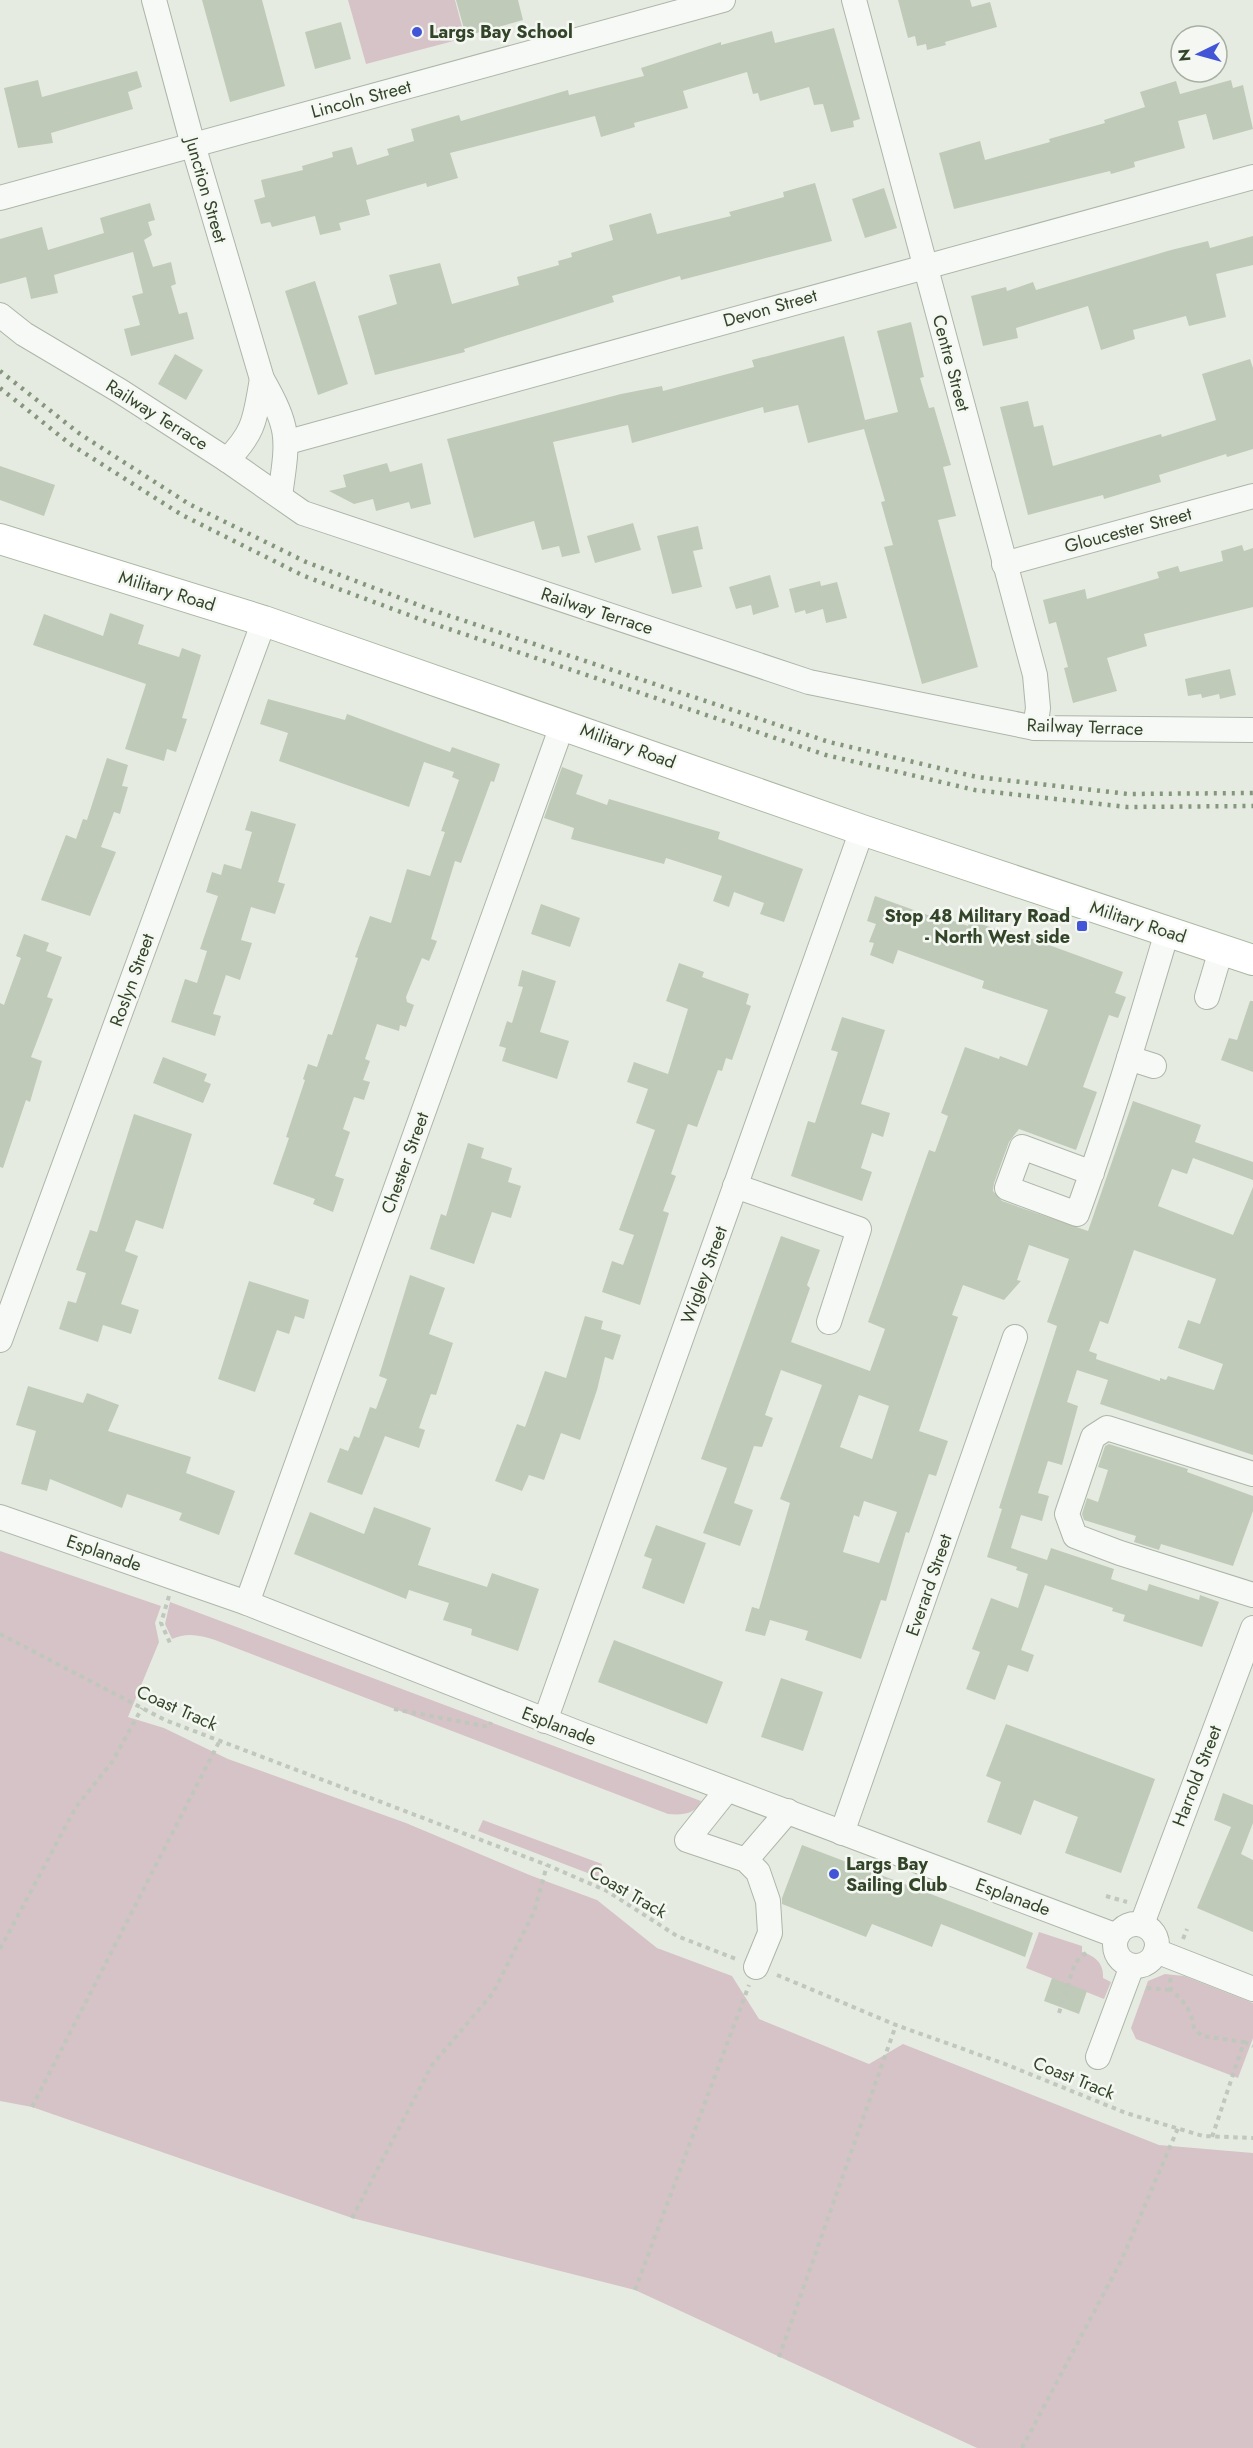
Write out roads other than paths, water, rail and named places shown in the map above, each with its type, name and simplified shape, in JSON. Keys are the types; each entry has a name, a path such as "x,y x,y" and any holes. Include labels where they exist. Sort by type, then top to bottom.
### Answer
{"main road":[{"name":"Military Road","path":"0,539 264,621 563,723 862,830 1253,960"}],"street":[{"name":"Junction Street","path":"154,0 193,145 262,379 279,409 288,442 280,496"},
{"name":"Lincoln Street","path":"0,198 723,0"},
{"name":"Centre Street","path":"855,0 1035,675 1038,708 1035,728"},
{"name":"Devon Street","path":"288,442 1253,177"},
{"name":"Railway Terrace","path":"0,315 24,334 120,391 227,460 303,513 809,682 1035,728 1253,730"},
{"name":"Junction Street","path":"227,460 243,444 254,425 262,379"},
{"name":"Gloucester Street","path":"1004,564 1253,496"},
{"name":"Roslyn Street","path":"0,1340 264,621"},
{"name":"Chester Street","path":"247,1603 563,723"},
{"name":"Wigley Street","path":"545,1721 862,830"},
{"path":"1092,1173 1130,1058 1167,932"},
{"path":"1207,997 1221,950"},
{"path":"1130,1058 1154,1066"},
{"path":"735,1186 859,1228 829,1322"},
{"name":"Everard Street","path":"842,1833 1015,1337"},
{"path":"1253,1474 1107,1428 1092,1437 1066,1514 1076,1536 1120,1553 1253,1595"},
{"name":"Esplanade","path":"0,1516 247,1603 545,1721 1117,1936"},
{"name":"Harrold Street","path":"1142,1924 1253,1629"},
{"path":"727,1790 687,1840 746,1860 758,1872 768,1901 770,1933 756,1967"},
{"path":"746,1860 788,1812"},
{"path":"1098,2057 1135,1977 1156,1951 1156,1937 1142,1924 1128,1925 1117,1936 1116,1953 1135,1977"},
{"path":"1156,1951 1253,1989"}],"railway":[{"path":"0,371 80,434 189,504 306,562 429,609 829,742 977,777 1128,794 1253,793"},
{"path":"0,388 70,444 182,515 304,576 425,621 826,755 975,790 1127,807 1253,806"}],"place":[{"name":"Largs Bay School","path":"417,32"},
{"name":"Stop 48 Military Road - North West side","path":"1082,926"},
{"name":"Largs Bay Sailing Club","path":"834,1874"}]}
